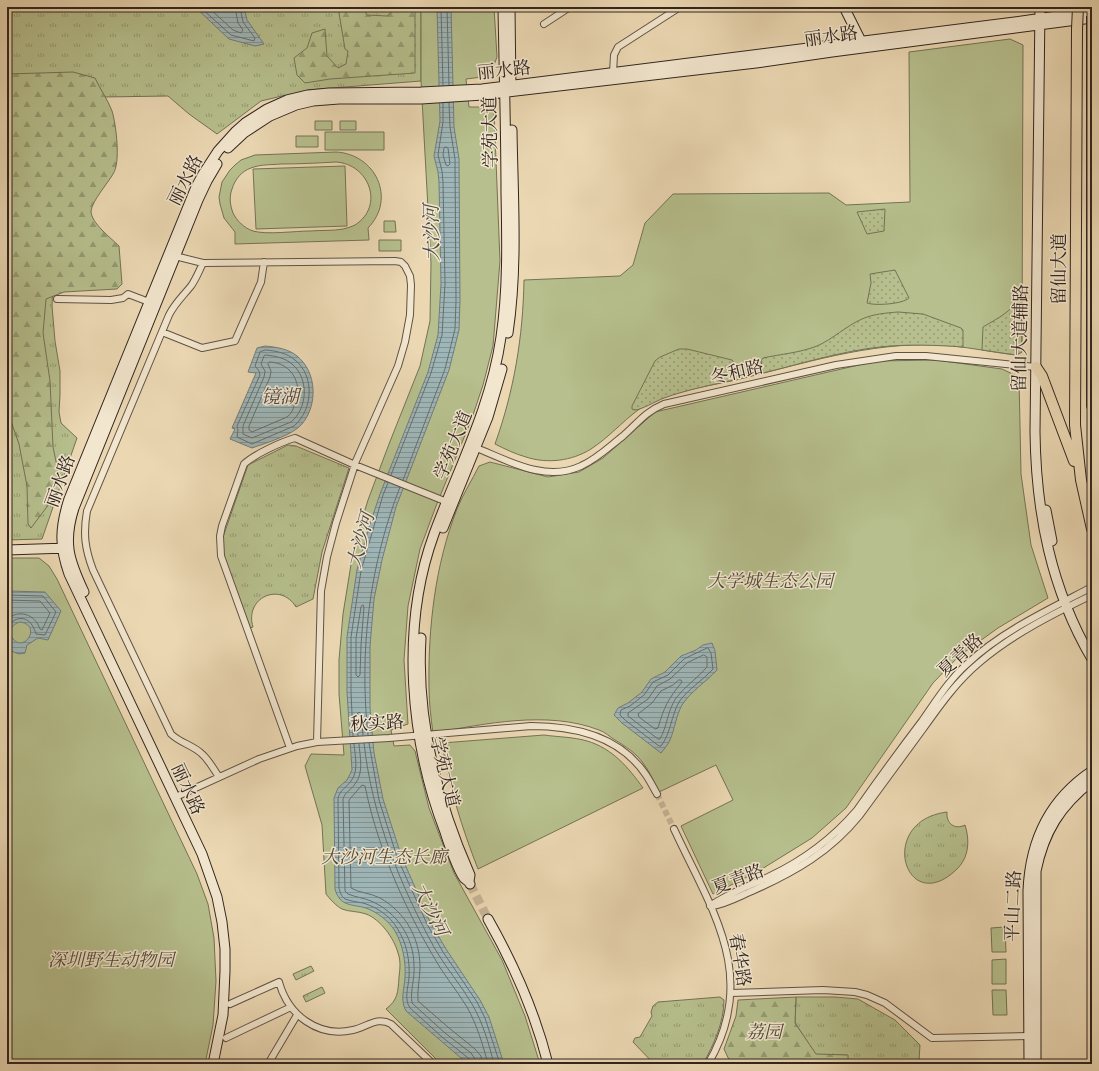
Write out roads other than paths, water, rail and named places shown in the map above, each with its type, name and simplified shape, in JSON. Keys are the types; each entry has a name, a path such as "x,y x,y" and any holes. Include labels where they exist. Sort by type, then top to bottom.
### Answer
{"main road":[{"name":"学苑大道","path":"469,882 470,875 443,806 423,736 414,684 414,655 416,621 421,585 429,549 447,502 488,417 498,384 507,340 512,302 514,249 508,89 503,7"},
{"name":"学苑大道","path":"508,89 510,7"},
{"path":"844,7 862,44"},
{"name":"留仙大道辅路","path":"1040,7 1042,22 1041,447 1045,503 1052,540 1068,603 1092,648"},
{"name":"留仙大道辅路","path":"1045,7 1042,22 1035,449 1039,505 1046,540 1078,635 1092,659"},
{"name":"留仙大道","path":"1078,7 1075,425 1081,480 1092,529"},
{"name":"丽水路","path":"1042,22 1092,11"},
{"name":"丽水路","path":"508,89 613,73 1092,17"},
{"name":"留仙大道","path":"1092,17 1092,406"},
{"name":"丽水路","path":"220,1064 226,1038 230,1004 229,950 222,895 206,851 75,574 65,548 70,522 77,498 200,195 212,172 229,147 252,126 286,108 313,101 483,92 756,63 862,44"},
{"name":"丽水路","path":"213,1064 223,1014 226,971 217,897 202,854 69,574 61,532 66,508 149,302 203,174 222,146 245,123 256,115 277,104 292,99 308,95 340,93 421,96"},
{"path":"1036,367 1042,376 1081,480"},
{"name":"学苑大道","path":"423,736 420,655 421,626 426,589 437,546 473,447"},
{"path":"7,550 65,548"},
{"name":"平山二路","path":"1036,1064 1032,1036 1028,890 1028,877 1032,853 1042,828 1056,805 1070,789 1092,771"},
{"name":"平山二路","path":"1029,1064 1032,1036 1036,871 1040,854 1050,828 1074,796 1092,781"},
{"path":"488,919 523,988 543,1042 548,1064"}],"street":[{"path":"544,24 570,7"},
{"path":"613,73 614,54 618,47 680,7"},
{"path":"175,256 203,263 395,261 401,262 408,270 411,285 410,315 405,342 398,366 355,465 336,523 321,592 317,742"},
{"path":"162,332 202,348 235,341 261,282 264,262"},
{"path":"203,263 190,288 174,305 162,332 87,511 84,538 93,570 170,734 177,740 202,753 207,758 218,777"},
{"path":"58,299 111,300 123,298 128,294 149,302"},
{"name":"冬和路","path":"473,447 527,468 541,472 558,472 583,466 626,434 652,410 664,404 836,365 896,356 926,356 1036,367"},
{"path":"290,748 221,556 220,536 222,526 244,464 250,459 295,438 355,465 447,502"},
{"name":"夏青路","path":"710,906 720,899 792,865 832,836 857,810 945,689 966,665 1005,635 1068,603 1092,587"},
{"name":"夏青路","path":"1068,603 1092,595"},
{"name":"秋实路","path":"180,796 259,759 290,748 317,742 423,736 531,726 552,726 586,732 602,739 618,748 634,761 646,774 657,794"},
{"path":"674,829 710,906"},
{"name":"春华路","path":"708,1064 721,1040 726,1025 730,1008 731,993 728,956 718,924 710,906"},
{"path":"230,1004 279,982 284,995 297,1015 315,1026 336,1032 356,1030 378,1021 384,1021 391,1024 433,1064"},
{"path":"731,993 823,990 855,992 867,995 885,1003 932,1038 1032,1036"},
{"path":"226,1038 291,1007"},
{"path":"268,1064 297,1015"}],"water":[{"path":"195,7 244,7 247,20 264,44 255,46 229,39"},
{"path":"437,7 451,7 454,127 459,159 459,330 449,370 396,507 382,560 374,599 370,646 370,708 374,753 383,799 401,855 430,922 480,1000 489,1017 504,1064 468,1064 406,1011 403,1003 405,966 402,948 395,931 386,920 374,912 366,908 343,902 337,895 335,889 334,798 338,788 347,780 352,770 347,692 347,637 357,570 380,494 428,372 438,335 441,284 439,182 434,156 440,121"},
{"name":"镜湖","path":"265,346 286,350 297,356 304,363 312,380 313,398 311,408 307,416 298,428 279,438 252,448 230,439 235,429 232,428 256,373 248,372 257,348"},
{"path":"7,591 45,592 61,611 48,640 38,638 27,645 25,653 19,654 11,651 7,641","holes":["20,622 27,624 31,632 26,641 22,643 13,639 10,634 13,626"]},
{"path":"712,643 715,651 717,670 690,695 682,705 670,740 661,753 614,715 618,708 628,703 642,692 651,679 665,672 681,656 696,650 703,645"}],"tunnel":[{"path":"657,794 674,829"},
{"path":"470,884 488,919"}],"water label":[{"name":"大沙河","path":"431,233"},
{"name":"大沙河","path":"360,540"},
{"name":"大沙河","path":"431,909"}],"park label":[{"name":"大学城生态公园","path":"770,581"},
{"name":"大沙河生态长廊","path":"384,857"},
{"name":"深圳野生动物园","path":"111,960"},
{"name":"荔园","path":"764,1032"}]}
